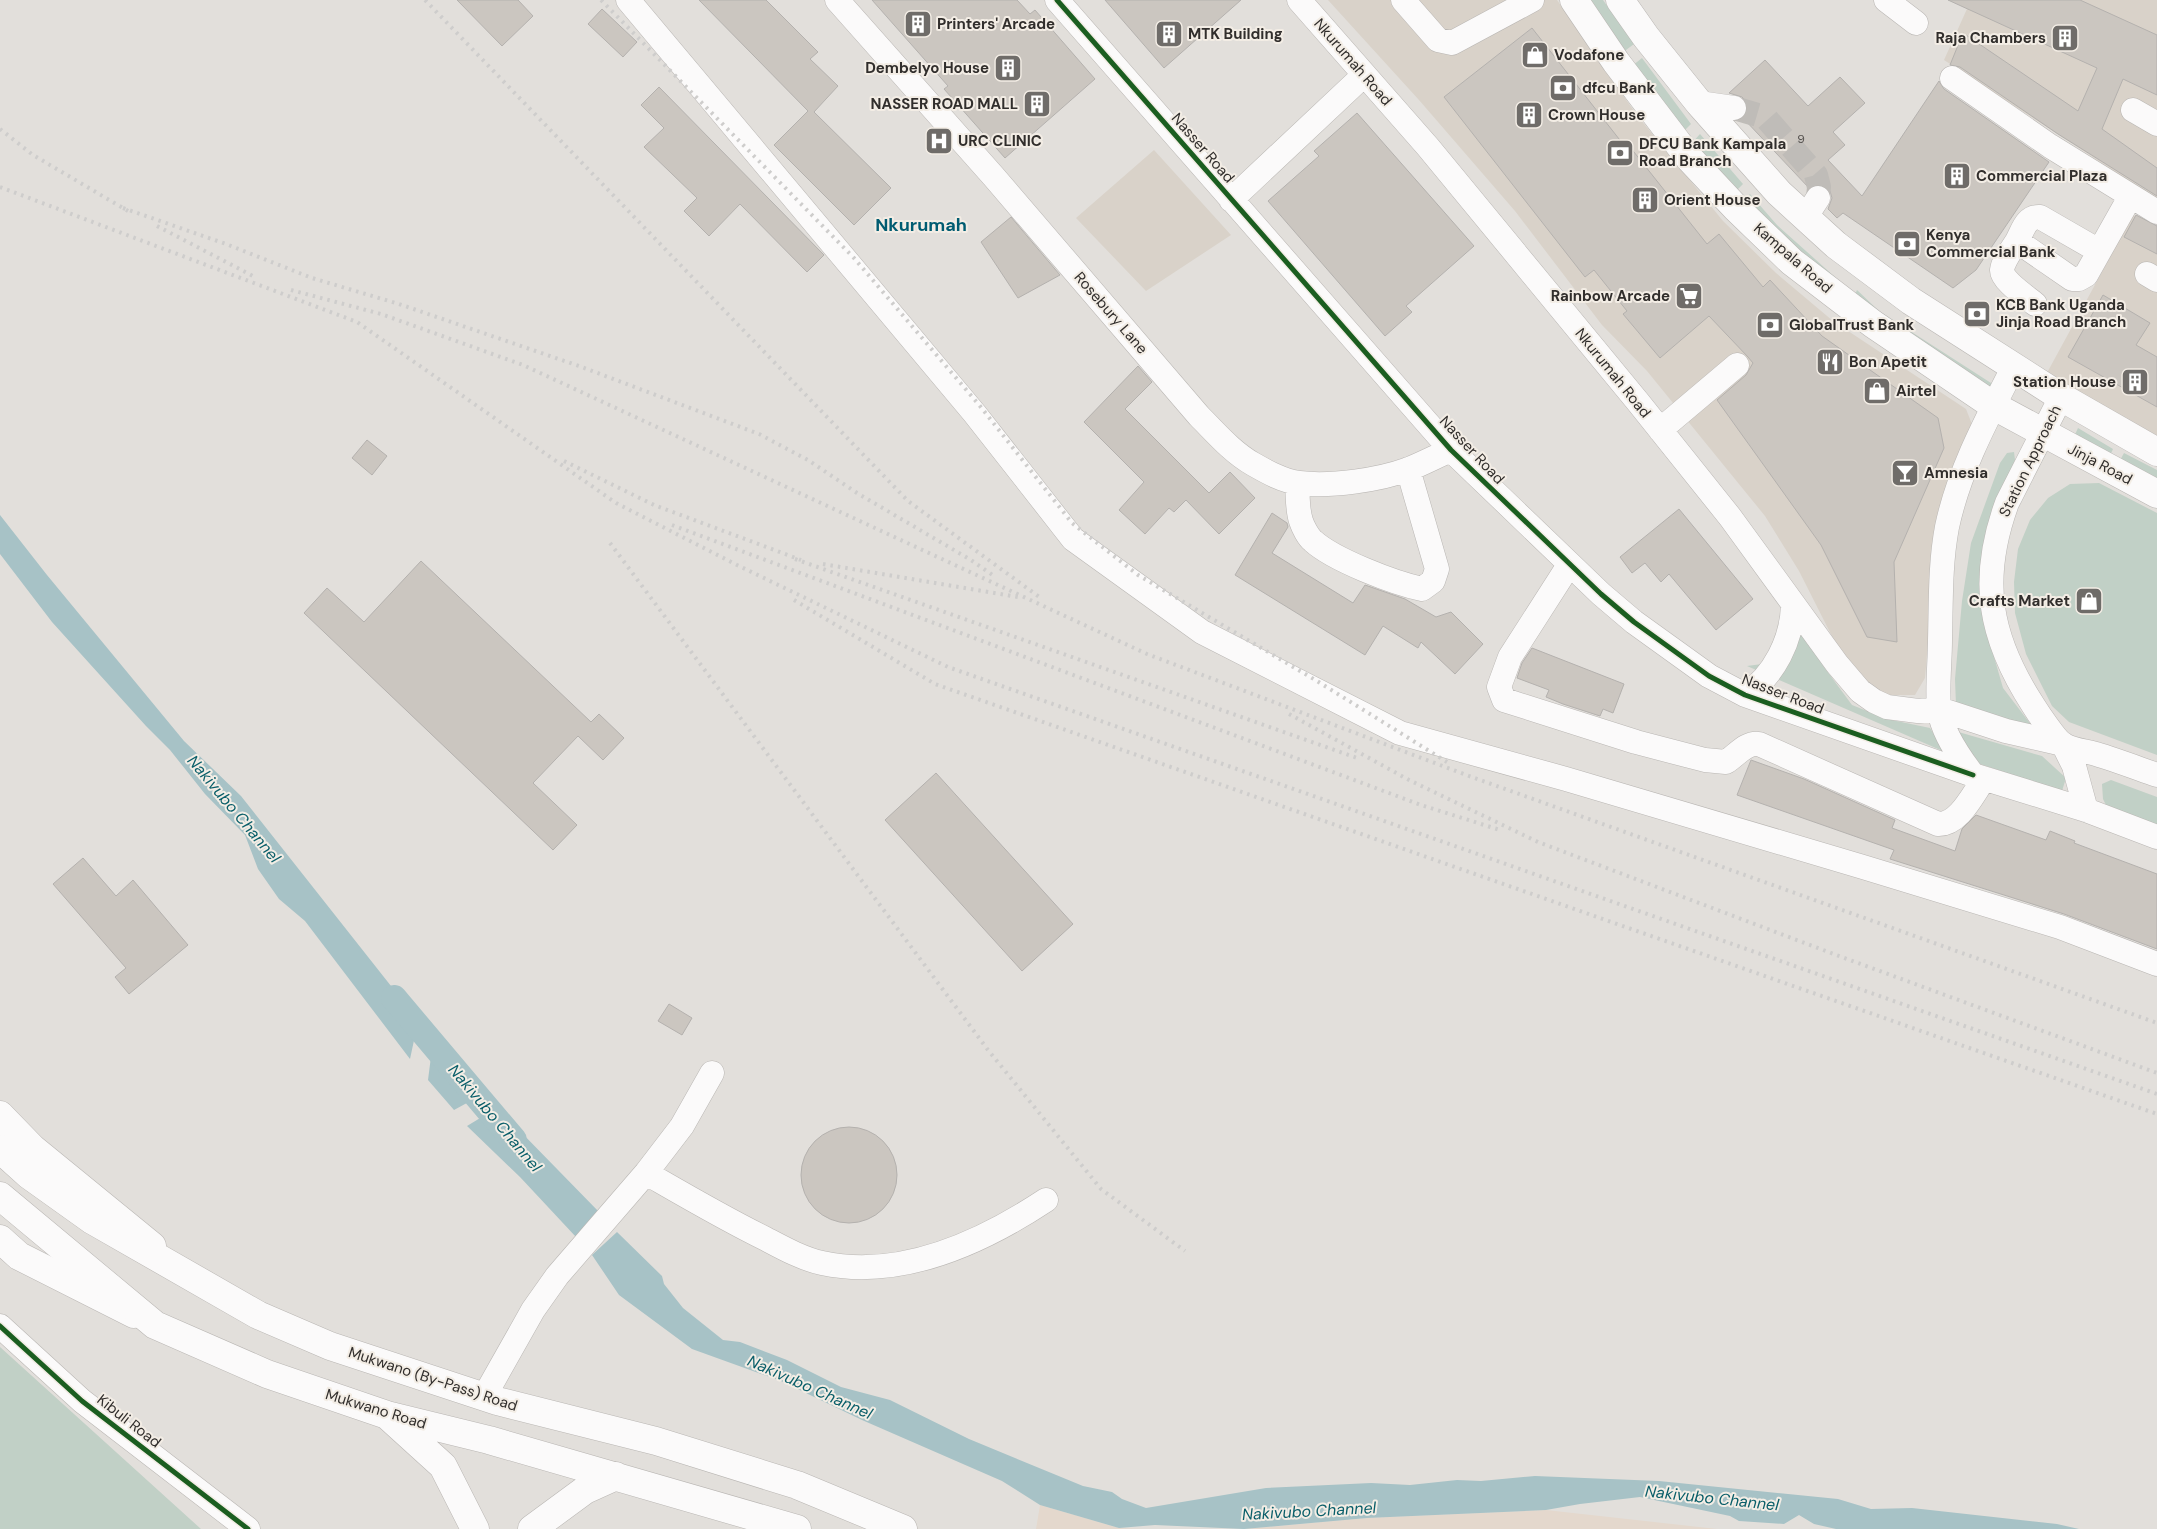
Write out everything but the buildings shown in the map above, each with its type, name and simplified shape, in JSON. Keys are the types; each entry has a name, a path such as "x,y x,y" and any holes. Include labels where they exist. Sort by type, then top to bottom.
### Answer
{"main road":[{"name":"Kampala Road","path":"1574,0 1616,62 1690,159 1775,247 1873,324 1994,406 2043,434"},
{"path":"1620,0 1646,37 1699,103 1811,208 1882,282 2061,397 2157,452"},
{"name":"Jinja Road","path":"2043,434 2157,494"},
{"path":"0,1115 32,1148 187,1274"},
{"name":"Mukwano (By-Pass) Road","path":"0,1149 29,1175 92,1220 258,1315 330,1346 484,1397 656,1441 797,1485 903,1529"},
{"name":"Mukwano Road","path":"0,1196 155,1325 267,1374 387,1415 489,1440 797,1529"},
{"path":"0,1239 19,1256 155,1325"},
{"path":"387,1415 443,1466 475,1529"},
{"path":"532,1529 585,1490 616,1476"}],"street":[{"path":"628,0 975,414 1073,539 1202,632 1400,733 1566,779 2060,927 2157,964"},
{"name":"Rosebury Lane","path":"837,0 1000,185 1199,416 1230,447 1253,464 1278,477 1298,483 1317,484 1364,480 1408,469 1451,450"},
{"name":"Nasser Road","path":"1058,0 1451,450 1607,600 1709,676 1745,695 1978,777"},
{"name":"Nkurumah Road","path":"1299,0 1428,148 1660,430 1730,517 1848,678 1860,691 1874,701 1901,710 1939,709"},
{"path":"1403,0 1438,40 1452,43 1532,0"},
{"path":"1886,0 1916,23"},
{"path":"1231,200 1364,75"},
{"path":"1952,78 2050,146 2157,212"},
{"path":"1699,103 1734,108"},
{"path":"2133,110 2157,124"},
{"path":"2016,241 2072,279 2079,278 2086,275 2130,197"},
{"path":"2035,304 2002,275 2002,268 2028,220 2034,216 2040,217 2099,251"},
{"path":"1660,430 1737,365"},
{"path":"2014,366 1970,455 1947,527 1941,577 1939,709 1961,760 1978,777 2086,810 2157,836"},
{"name":"Station Approach","path":"2061,397 2000,520 1992,559 1991,594 2000,641 2014,676 2037,712 2063,744 2074,766 2086,810"},
{"path":"1298,483 1298,508 1301,522 1312,540 1335,555 1401,585 1422,588 1433,581 1437,569 1408,469"},
{"path":"1569,565 1510,657 1499,687 1504,700 1628,740 1705,760 1726,762 1746,746 1752,743 1759,744 1938,824 1944,824 1958,815 1978,777"},
{"path":"1745,695 1762,682 1774,664 1790,634 1794,606"},
{"path":"1939,709 2006,731 2063,744 2117,760 2157,775"},
{"path":"484,1397 533,1310 557,1276 613,1213 682,1126 712,1073"},
{"path":"646,1173 733,1223 783,1248 820,1263 860,1269 922,1260 982,1238 1046,1200"},
{"name":"Kibuli Road","path":"0,1326 82,1401 248,1529"}],"shaded area":[{"path":"1328,0 1557,0 1636,114 1723,221 1776,273 1833,321 1966,409 1975,432 1932,596 1925,678 1915,695 1890,695 1869,691 1850,672 1799,571 1765,516 1647,371 1602,325 1515,211 1419,100"},
{"path":"1587,0 1603,0 1634,44 1622,53"},
{"path":"1971,0 2157,0 2157,199 1944,60"},
{"path":"1642,58 1691,124 1683,132 1632,66"},
{"path":"1700,134 1743,184 1734,193 1691,144"},
{"path":"1154,150 1231,235 1146,291 1076,218"},
{"path":"1750,194 1777,225 1845,286 1840,296 1743,201"},
{"path":"2133,215 2157,228 2157,442 2042,382"},
{"path":"1857,290 1879,311 1991,383 1993,392 1851,304"},
{"path":"2078,428 2113,449 2108,460 2073,439"},
{"path":"2014,452 2015,460 1991,516 1984,622 2003,688 2036,731 1956,705 1955,679 1962,601 1971,543 2000,463 2007,453"},
{"path":"2124,453 2157,470 2157,483 2118,464"},
{"name":"Crafts Market","path":"2099,483 2157,513 2157,755 2069,722 2052,706 2026,654 2015,613 2014,582 2018,549 2030,520 2048,498 2070,484"},
{"path":"1801,629 1824,667 1852,705 1887,719 1930,728 1945,752 1747,666 1762,664"},
{"path":"1955,731 2042,756 2066,778 2062,791 1980,764"},
{"path":"2111,780 2157,797 2157,826 2108,809 2103,799 2102,784"},
{"path":"0,1347 201,1529 0,1529"},
{"path":"1040,1505 1119,1528 1143,1529 1036,1529"},
{"path":"1546,1510 1717,1529 1244,1529 1367,1518"}],"water":[{"path":"0,515 184,741 241,796 391,986 419,1017 410,1059 305,921 279,899 258,869 245,835 205,794 170,750 52,622 0,554"},
{"path":"434,1033 487,1092 454,1110 428,1080"},
{"path":"500,1106 516,1127 600,1213 576,1237 520,1177 467,1126"},
{"path":"617,1232 662,1276 664,1284 683,1308 723,1340 740,1342 787,1360 841,1387 890,1400 969,1439 1083,1486 1112,1492 1122,1499 1146,1508 1266,1488 1371,1483 1410,1485 1457,1480 1481,1481 1535,1476 1659,1481 1838,1499 1871,1509 1912,1508 2057,1524 2079,1529 1836,1529 1814,1524 1799,1515 1784,1524 1739,1521 1730,1516 1640,1497 1546,1510 1367,1518 1244,1529 1155,1525 1119,1528 1040,1505 1002,1481 862,1420 781,1381 692,1349 619,1295 592,1255"}],"waterway":[{"name":"Nakivubo Channel","path":"394,998 514,1140"}],"tunnel":[{"path":"1734,108 1765,117 1816,175 1819,187 1818,198"}],"railway":[{"path":"425,0 908,501 1042,599"},
{"path":"601,0 854,258 980,406 1072,523 1138,575 1317,681 1447,762"},
{"path":"0,129 33,155 128,211"},
{"path":"0,187 357,322 616,503 737,565 948,667 2157,1094"},
{"path":"123,208 226,244 312,278 399,304 579,366 759,434 808,460 857,493 971,560 994,576"},
{"path":"157,226 253,276"},
{"path":"291,290 381,314 523,365 1147,654 1469,776 2157,1023"},
{"path":"564,461 654,505 801,560"},
{"path":"672,525 1421,805 1500,830"},
{"path":"610,543 988,1050 1101,1189 1185,1251"},
{"path":"795,559 1360,759"},
{"path":"823,564 1018,597"},
{"path":"794,600 935,684 2157,1114"},
{"path":"1289,714 1409,780 1538,842 1839,956 2157,1073"}],"cycle path":[{"path":"1057,0 1451,450 1601,594 1634,622 1709,676 1745,695 1973,775"},
{"path":"0,1326 82,1401 248,1529"}],"place":[{"name":"Printers' Arcade","path":"918,24"},
{"name":"MTK Building","path":"1169,34"},
{"name":"Raja Chambers","path":"2065,38"},
{"name":"Vodafone","path":"1535,55"},
{"name":"Dembelyo House","path":"1008,68"},
{"name":"dfcu Bank","path":"1563,88"},
{"name":"NASSER ROAD MALL","path":"1037,104"},
{"name":"Crown House","path":"1529,115"},
{"name":"URC CLINIC","path":"939,141"},
{"name":"DFCU Bank Kampala Road Branch","path":"1620,153"},
{"name":"Commercial Plaza","path":"1957,176"},
{"name":"Orient House","path":"1645,200"},
{"name":"Kenya Commercial Bank","path":"1907,244"},
{"name":"Rainbow Arcade","path":"1689,296"},
{"name":"KCB Bank Uganda Jinja Road Branch","path":"1977,314"},
{"name":"GlobalTrust Bank","path":"1770,325"},
{"name":"Bon Apetit","path":"1830,362"},
{"name":"Station House","path":"2135,382"},
{"name":"Airtel","path":"1877,391"},
{"name":"Amnesia","path":"1905,473"},
{"name":"Crafts Market","path":"2089,601"}],"district":[{"name":"Nkurumah","path":"921,225"}]}
